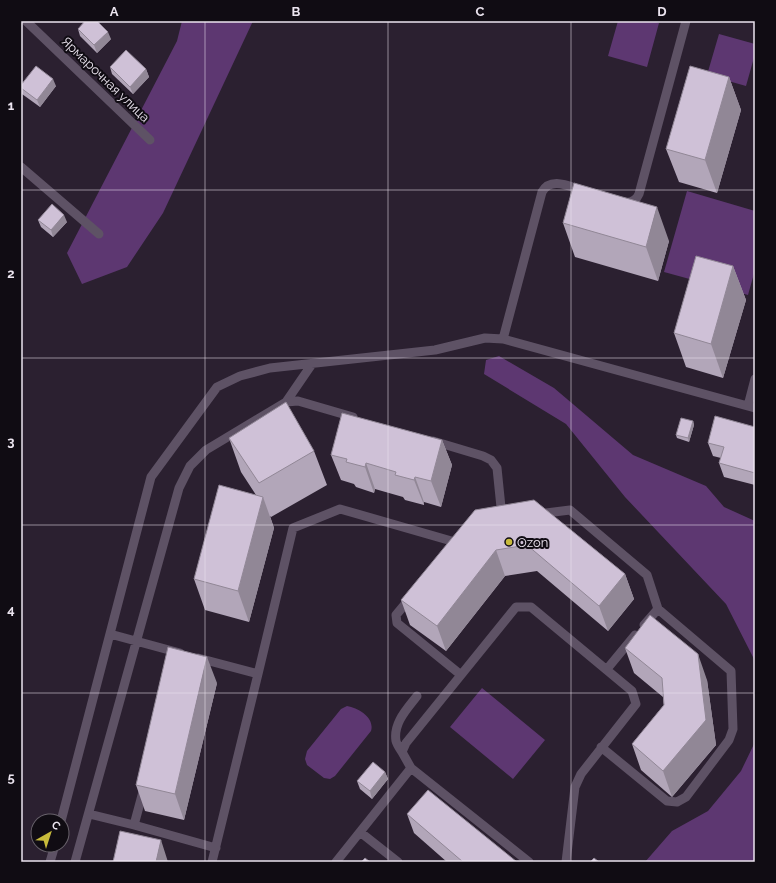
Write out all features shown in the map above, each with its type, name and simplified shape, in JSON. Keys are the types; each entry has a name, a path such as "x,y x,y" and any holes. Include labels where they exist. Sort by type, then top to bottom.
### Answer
{"lane":[{"name":"Ярмарочная улица","path":"26,21 150,140"},
{"path":"617,200 632,202 639,194 686,21"},
{"path":"21,167 99,234"},
{"path":"503,339 544,188 555,183 595,194"},
{"path":"63,813 151,477 216,387 240,376 260,370 289,365 312,364 435,350 485,338 503,339 751,407 755,379"},
{"path":"75,862 135,641 179,488 190,466 206,450 286,402 312,364"},
{"path":"286,402 298,401 364,420"},
{"path":"424,438 483,456 491,460 497,468 502,518"},
{"path":"212,862 293,528 340,509 455,543"},
{"path":"532,514 570,510 647,576 658,609 731,671 733,729 729,740 686,797 677,802 666,801 601,747"},
{"path":"416,591 396,615 396,623 461,675"},
{"path":"402,752 406,743 516,607 531,607 632,691 636,704 581,774 575,787 566,862"},
{"path":"607,669 658,609"},
{"path":"110,634 258,674"},
{"path":"417,696 401,717 396,731 396,742 411,768 529,862"},
{"path":"336,862 411,768"},
{"path":"134,825 146,779"},
{"path":"89,814 216,848"},
{"path":"360,832 398,862"}],"shaded area":[{"path":"182,21 253,21 163,213 127,267 82,284 67,253 177,41"},
{"path":"618,21 652,21 659,23 647,67 608,56"},
{"path":"719,34 755,44 755,54 746,86 707,75"},
{"path":"687,191 755,211 755,270 748,295 664,272"},
{"path":"499,356 554,388 633,455 706,486 724,507 755,521 755,661 726,604 625,497 566,424 484,374 486,360"},
{"path":"482,688 545,740 513,779 450,727"},
{"path":"347,706 365,714 371,722 371,731 335,776 330,779 324,778 307,765 305,759 307,751 341,709"},
{"path":"755,742 755,862 645,862 672,831 708,811 741,771"}],"building":[{"path":"85,21 97,21 108,32 94,45 78,29"},
{"path":"126,50 146,69 130,87 110,67"},
{"path":"36,66 53,79 37,100 21,88 21,85"},
{"path":"690,66 729,77 705,160 666,149"},
{"path":"574,183 657,207 646,247 563,223"},
{"path":"52,204 64,215 51,230 38,220"},
{"path":"696,256 733,266 711,344 674,333"},
{"path":"286,402 314,451 259,483 229,438"},
{"path":"342,413 442,440 431,481 415,477 414,480 395,475 396,472 366,463 365,467 346,462 347,459 331,455"},
{"path":"715,416 755,427 755,473 719,463 724,447 708,443"},
{"path":"681,418 693,421 688,438 676,435"},
{"path":"219,485 263,497 238,591 194,579"},
{"path":"534,500 625,574 599,606 527,545 496,550 437,626 401,600 475,510"},
{"path":"650,615 698,654 706,720 663,771 632,744 664,705 662,678 625,648"},
{"path":"168,647 207,657 175,794 136,785"},
{"path":"373,762 385,772 370,791 357,781"},
{"path":"428,790 517,862 463,862 407,814"},
{"path":"120,831 161,840 156,862 113,862"},
{"path":"365,858 370,862 361,862"},
{"path":"594,858 599,862 590,862"}],"place":[{"name":"Ozon","path":"509,542"}]}
